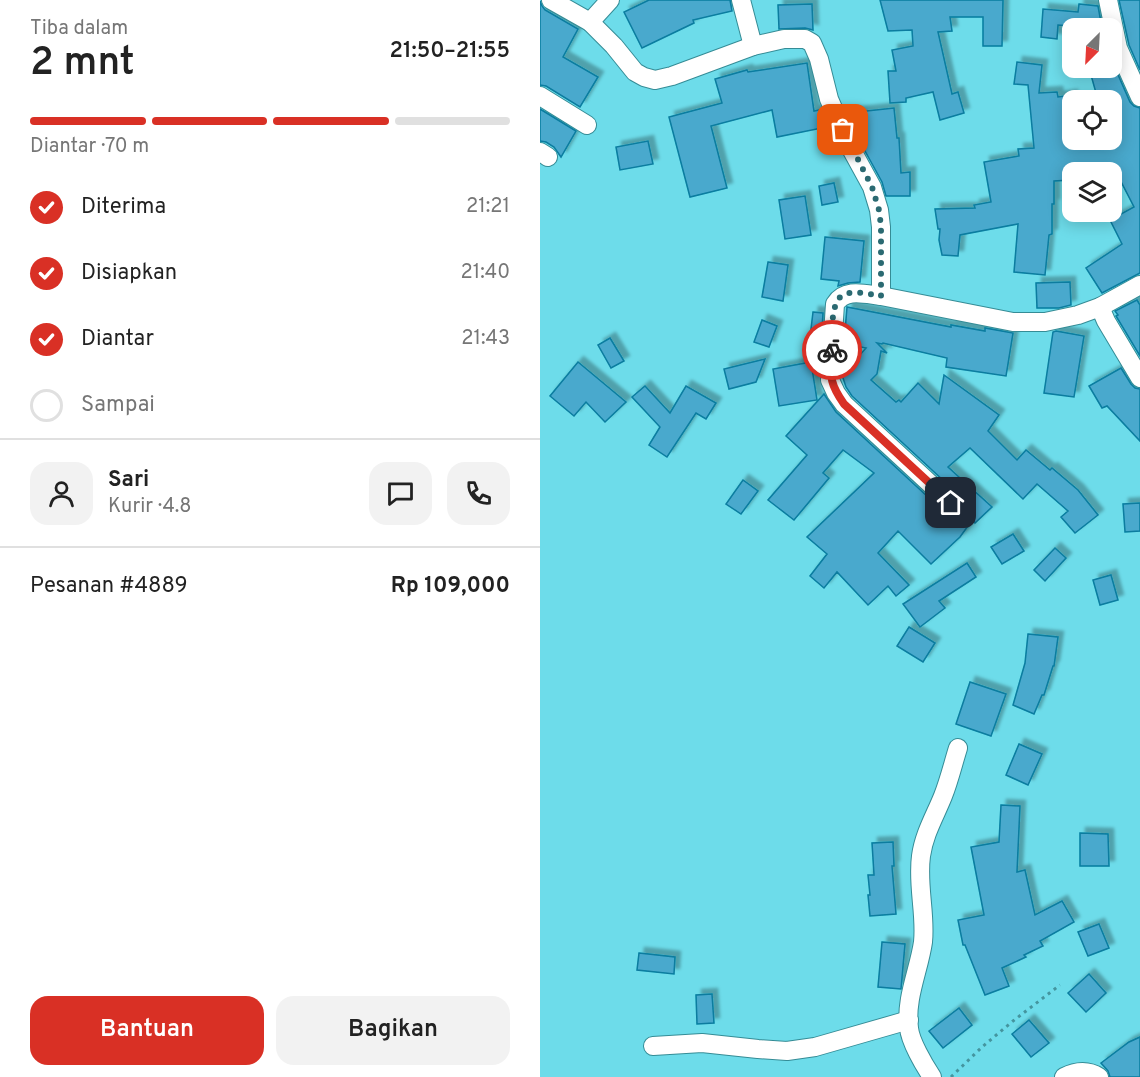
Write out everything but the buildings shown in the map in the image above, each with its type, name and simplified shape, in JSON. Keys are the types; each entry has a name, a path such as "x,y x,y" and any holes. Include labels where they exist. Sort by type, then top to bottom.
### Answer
{"street":[{"path":"551,0 590,22 635,72 655,80 753,46 784,39 805,39 812,43 829,99 849,145 872,187 879,210 881,296"},
{"path":"590,22 610,0"},
{"path":"741,0 753,46"},
{"path":"1108,0 1118,48 1140,97"},
{"path":"540,96 587,125"},
{"path":"951,503 844,404 836,393 831,380 835,304 839,297 845,294 861,293 1013,322 1045,322 1078,315 1100,307 1140,285"},
{"path":"1100,307 1140,378"},
{"path":"932,1077 922,1061 909,1029 912,988 923,940 921,855 958,748"},
{"path":"653,1046 702,1043 787,1051 814,1047 909,1020"},
{"path":"1064,1077 1085,1072 1099,1077"}],"path":[{"path":"951,1077 982,1047 1060,985"}],"way so far":[{"path":"832,350 835,304 839,297 845,294 861,293 881,296 879,210 872,187 843,130"}],"route":[{"path":"832,350 831,380 844,404 951,503"}]}
